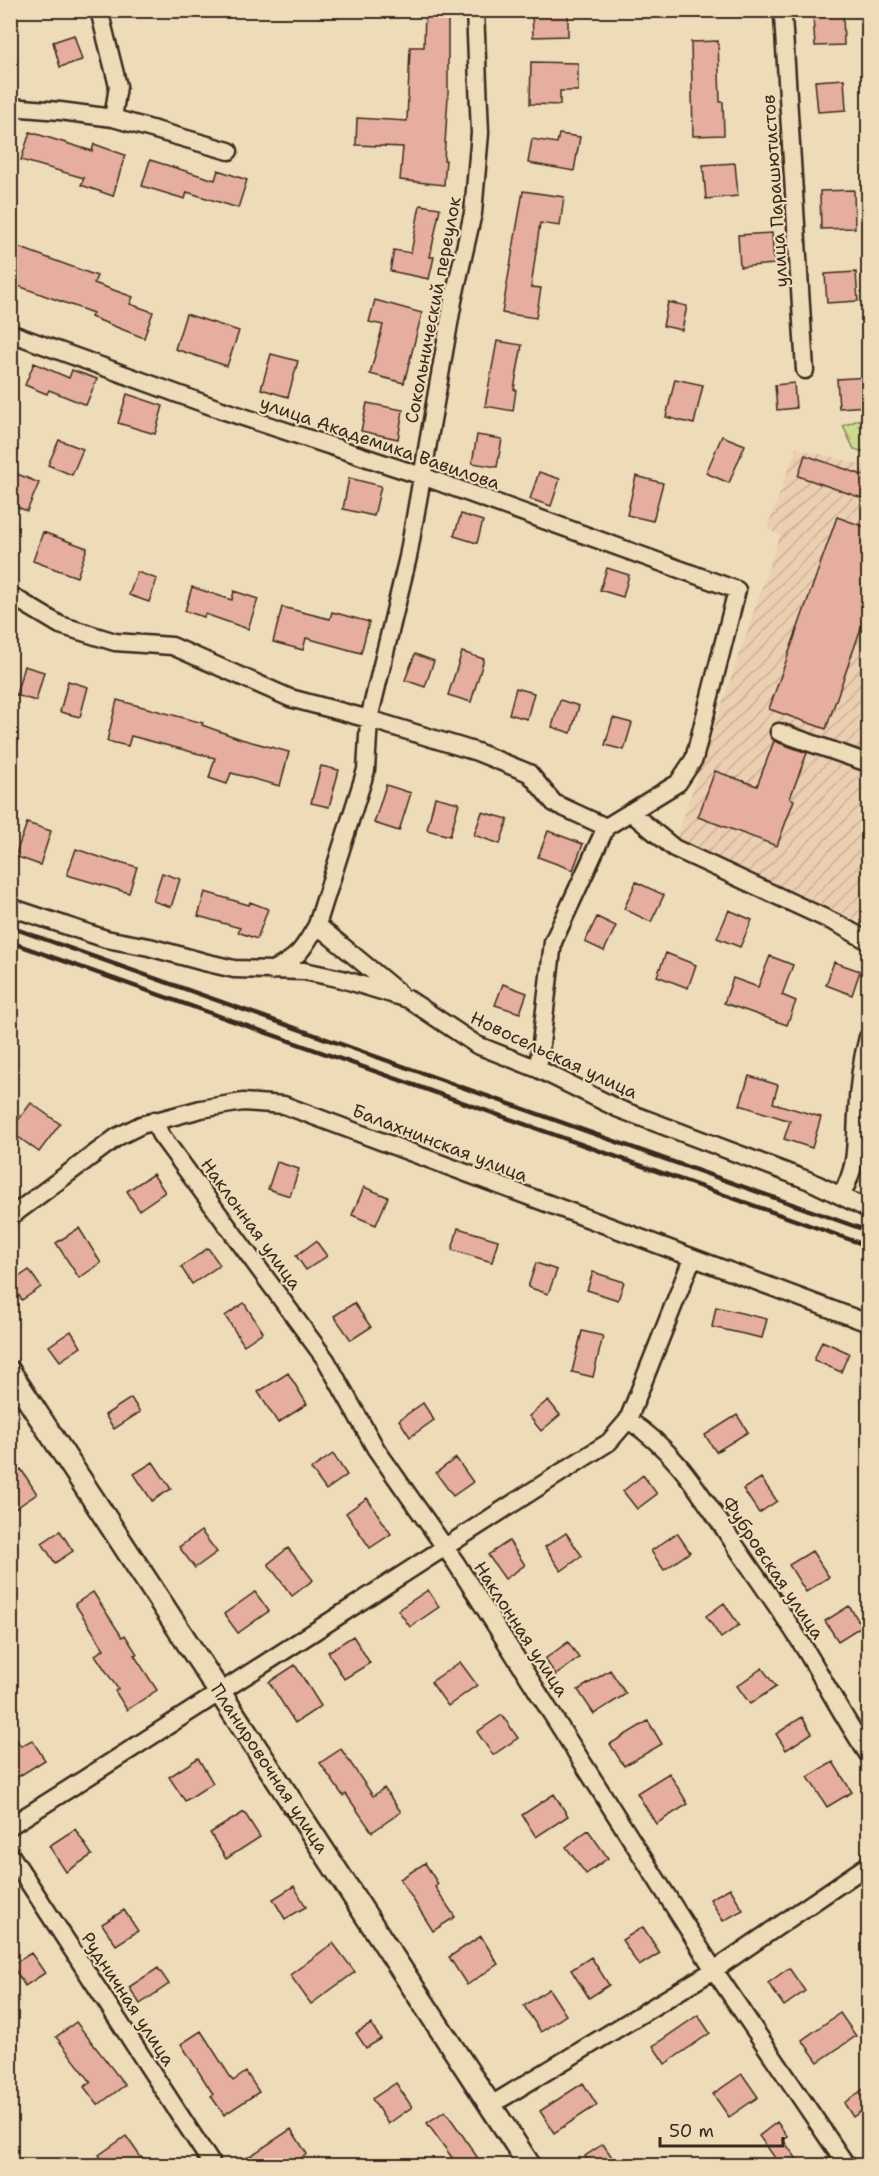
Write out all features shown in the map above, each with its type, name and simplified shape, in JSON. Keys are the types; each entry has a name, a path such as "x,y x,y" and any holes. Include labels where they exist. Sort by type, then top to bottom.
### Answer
{"main road":[{"name":"Планировочная улица","path":"10,1372 530,2166"}],"street":[{"path":"99,10 118,86 113,118"},
{"name":"Сокольнический переулок","path":"271,971 292,961 304,948 316,925 366,770 369,719 408,557 453,301 473,213 480,133 475,10"},
{"name":"улица Парашютистов","path":"786,10 783,16 805,370"},
{"path":"10,107 113,118 229,152"},
{"name":"улица Академика Вавилова","path":"10,333 222,410 422,476 737,590 694,759 678,783 630,812"},
{"path":"10,595 60,625 115,642 172,646 290,698 477,752 529,773 554,803 606,827"},
{"path":"779,732 868,762"},
{"path":"538,1069 553,942 606,827 630,812 674,848 868,941"},
{"name":"Новосельская улица","path":"10,907 106,939 149,947 234,969 304,971 342,979 408,999 477,1045 538,1069 619,1109 810,1181 868,1209"},
{"path":"316,925 408,999"},
{"path":"841,1196 851,1177 855,1153 861,1061 868,1036"},
{"name":"Балахнинская улица","path":"10,1217 117,1137 155,1120 243,1102 284,1105 868,1323"},
{"name":"Наклонная улица","path":"155,1120 160,1134 326,1360 376,1449 462,1573 714,1970 847,2166"},
{"path":"10,1826 222,1693 443,1547 609,1442 628,1420 692,1259"},
{"name":"Фубровская улица","path":"628,1420 649,1433 668,1450 699,1492 804,1648 842,1715 868,1754"},
{"name":"Рудничная улица","path":"10,1854 213,2166"},
{"path":"491,2105 714,1970 868,1865"}],"shaded area":[{"path":"796,448 868,466 868,925 675,841 780,535 767,529"}],"green space":[{"path":"868,416 868,453 854,449 843,426"}],"building":[{"path":"425,10 448,10 448,96 444,185 400,180 403,147 356,145 357,118 407,121 410,47 424,47"},
{"path":"532,10 568,10 568,36 533,37"},
{"path":"843,13 844,45 815,46 813,15"},
{"path":"74,35 82,60 60,67 53,42"},
{"path":"718,41 720,102 723,102 724,135 693,136 691,42"},
{"path":"531,62 578,63 578,91 560,91 560,105 530,104"},
{"path":"844,79 846,110 818,112 815,81"},
{"path":"30,132 92,151 94,144 125,155 113,196 81,185 84,178 21,160"},
{"path":"559,134 580,137 574,171 528,163 532,139 557,143"},
{"path":"150,160 215,180 218,170 247,180 238,208 187,192 185,199 142,186"},
{"path":"735,163 738,196 706,199 703,165"},
{"path":"854,190 855,228 821,229 820,191"},
{"path":"523,191 564,197 560,226 540,223 531,287 541,288 536,318 502,313"},
{"path":"420,205 440,208 430,257 434,257 429,279 390,271 394,250 411,253"},
{"path":"772,233 774,264 740,267 738,235"},
{"path":"10,244 97,276 94,283 133,297 130,304 153,312 144,338 91,317 93,313 10,283"},
{"path":"856,272 858,301 827,303 825,274"},
{"path":"375,300 422,313 404,383 370,374 383,325 369,322"},
{"path":"668,302 687,306 682,330 663,326"},
{"path":"186,314 239,331 227,366 175,349"},
{"path":"497,341 522,345 514,389 516,390 513,411 485,406"},
{"path":"271,354 298,361 288,397 261,389"},
{"path":"34,363 69,378 72,370 97,379 86,405 49,390 47,394 25,385"},
{"path":"868,377 868,406 839,408 837,379"},
{"path":"675,379 703,385 694,424 666,417"},
{"path":"794,383 796,408 777,410 775,385"},
{"path":"127,394 163,406 155,434 118,423"},
{"path":"367,403 403,410 398,439 361,431"},
{"path":"477,435 502,439 497,467 472,463"},
{"path":"722,436 745,445 729,483 706,473"},
{"path":"59,440 83,449 72,475 48,465"},
{"path":"805,455 868,477 862,498 798,476"},
{"path":"10,471 39,483 27,511 10,504"},
{"path":"539,472 560,479 551,506 530,499"},
{"path":"636,476 663,483 653,521 627,515"},
{"path":"349,478 381,486 374,516 343,509"},
{"path":"461,514 483,521 477,543 454,536"},
{"path":"837,517 868,528 868,608 826,729 769,709"},
{"path":"43,532 87,548 77,577 33,561"},
{"path":"607,568 629,575 623,597 600,590"},
{"path":"137,572 157,579 149,602 129,595"},
{"path":"192,587 232,600 234,591 258,599 248,629 205,614 204,617 185,611"},
{"path":"282,607 330,619 332,612 369,622 361,653 306,638 303,650 273,642"},
{"path":"462,652 484,659 471,702 448,695"},
{"path":"415,654 434,661 425,687 405,680"},
{"path":"24,666 44,672 36,701 16,695"},
{"path":"68,681 88,687 80,717 60,712"},
{"path":"516,688 534,693 527,719 509,714"},
{"path":"117,700 203,723 202,725 241,739 289,752 280,786 231,773 227,784 209,778 215,758 131,736 128,746 107,741"},
{"path":"560,700 579,706 571,733 552,727"},
{"path":"613,718 632,723 624,750 605,745"},
{"path":"774,741 807,753 790,798 794,800 777,846 698,817 715,771 757,786"},
{"path":"321,766 339,770 329,807 311,803"},
{"path":"386,785 411,793 399,831 374,823"},
{"path":"435,797 459,803 450,836 427,830"},
{"path":"482,812 508,819 500,844 474,835"},
{"path":"27,823 51,831 40,865 15,856"},
{"path":"548,831 583,844 573,870 538,857"},
{"path":"76,849 117,863 117,861 137,867 129,893 67,875"},
{"path":"162,873 180,879 171,907 153,901"},
{"path":"636,882 664,895 651,922 624,909"},
{"path":"205,892 249,905 250,902 268,909 257,939 238,932 240,928 198,916"},
{"path":"729,910 752,920 740,947 717,938"},
{"path":"597,917 616,926 604,951 585,942"},
{"path":"666,953 696,965 688,988 657,976"},
{"path":"770,956 793,965 782,995 796,1001 787,1025 724,1003 733,978 758,987"},
{"path":"834,962 860,971 852,995 826,985"},
{"path":"503,984 527,993 520,1013 495,1005"},
{"path":"749,1076 778,1085 773,1103 821,1117 812,1148 784,1139 790,1121 740,1105"},
{"path":"31,1103 60,1124 39,1152 10,1131"},
{"path":"277,1162 299,1169 290,1196 268,1189"},
{"path":"153,1174 165,1192 139,1210 127,1191"},
{"path":"364,1187 388,1197 376,1225 352,1215"},
{"path":"79,1228 101,1263 79,1278 56,1243"},
{"path":"458,1228 498,1240 492,1262 452,1250"},
{"path":"316,1241 327,1256 306,1270 296,1256"},
{"path":"208,1248 220,1265 192,1284 181,1267"},
{"path":"536,1263 557,1270 548,1294 528,1287"},
{"path":"29,1270 41,1287 22,1300 10,1283"},
{"path":"593,1272 624,1282 618,1300 587,1290"},
{"path":"244,1303 263,1332 244,1345 225,1316"},
{"path":"354,1303 371,1327 351,1340 334,1316"},
{"path":"716,1307 767,1319 762,1338 712,1327"},
{"path":"71,1331 81,1347 60,1361 49,1346"},
{"path":"582,1331 603,1336 593,1377 572,1372"},
{"path":"822,1341 849,1353 841,1372 814,1360"},
{"path":"288,1373 307,1404 278,1423 258,1392"},
{"path":"131,1398 140,1412 114,1429 105,1415"},
{"path":"548,1400 560,1415 541,1431 529,1416"},
{"path":"423,1403 434,1420 410,1437 399,1420"},
{"path":"737,1415 748,1432 716,1452 705,1435"},
{"path":"333,1454 347,1475 326,1490 311,1469"},
{"path":"456,1458 473,1482 453,1496 436,1473"},
{"path":"153,1462 171,1489 152,1501 134,1474"},
{"path":"21,1469 37,1494 16,1508 10,1499 10,1476"},
{"path":"643,1475 657,1494 637,1509 623,1491"},
{"path":"761,1478 777,1501 759,1513 743,1489"},
{"path":"367,1498 391,1534 370,1548 346,1513"},
{"path":"60,1531 73,1551 55,1563 42,1543"},
{"path":"201,1531 217,1552 195,1568 179,1547"},
{"path":"566,1533 582,1556 561,1571 545,1547"},
{"path":"677,1533 690,1552 664,1570 651,1551"},
{"path":"509,1541 525,1565 505,1579 488,1555"},
{"path":"288,1548 313,1580 292,1596 268,1564"},
{"path":"812,1551 829,1577 806,1592 789,1565"},
{"path":"428,1590 439,1607 410,1627 398,1610"},
{"path":"93,1592 122,1637 125,1635 137,1654 134,1655 157,1690 127,1710 115,1691 118,1689 95,1655 104,1649 75,1604"},
{"path":"255,1592 269,1611 238,1633 224,1614"},
{"path":"724,1603 739,1625 721,1638 706,1616"},
{"path":"849,1606 862,1626 838,1641 825,1621"},
{"path":"353,1636 370,1663 344,1679 328,1652"},
{"path":"568,1642 579,1658 556,1675 545,1659"},
{"path":"460,1662 477,1685 448,1706 431,1682"},
{"path":"295,1665 321,1706 295,1723 269,1682"},
{"path":"762,1668 776,1687 750,1704 737,1686"},
{"path":"610,1670 626,1694 594,1714 578,1690"},
{"path":"502,1715 518,1738 493,1755 477,1732"},
{"path":"802,1717 812,1733 786,1750 776,1734"},
{"path":"648,1721 662,1744 624,1766 610,1744"},
{"path":"10,1731 21,1746 32,1740 45,1760 10,1782"},
{"path":"341,1749 373,1796 384,1788 401,1812 372,1832 346,1794 343,1796 320,1763"},
{"path":"198,1758 213,1783 185,1801 169,1777"},
{"path":"833,1762 852,1792 827,1807 808,1777"},
{"path":"669,1773 688,1804 656,1824 637,1793"},
{"path":"554,1794 568,1816 536,1837 522,1815"},
{"path":"244,1812 260,1837 226,1859 210,1833"},
{"path":"75,1829 92,1855 66,1872 49,1846"},
{"path":"588,1830 608,1858 586,1874 566,1847"},
{"path":"425,1863 438,1884 435,1887 455,1917 433,1931 400,1879"},
{"path":"294,1886 306,1907 285,1919 273,1899"},
{"path":"730,1888 743,1910 723,1921 710,1899"},
{"path":"124,1910 138,1931 116,1945 102,1924"},
{"path":"643,1927 660,1953 639,1966 622,1940"},
{"path":"481,1936 498,1964 467,1985 449,1957"},
{"path":"333,1943 355,1972 311,2004 290,1975"},
{"path":"31,1953 45,1973 25,1986 12,1965"},
{"path":"591,1957 609,1985 589,1998 571,1970"},
{"path":"158,1968 169,1984 140,2004 129,1987"},
{"path":"789,1968 805,1991 784,2006 768,1983"},
{"path":"549,1989 566,2015 541,2032 524,2006"},
{"path":"840,2013 856,2036 818,2062 802,2040"},
{"path":"698,2015 710,2033 665,2064 653,2046"},
{"path":"76,2022 125,2085 98,2105 84,2087 91,2082 56,2037"},
{"path":"371,2024 381,2039 366,2048 356,2033"},
{"path":"201,2031 233,2081 246,2072 259,2092 224,2115 181,2044"},
{"path":"742,2074 758,2097 729,2117 713,2094"},
{"path":"396,2083 412,2107 388,2124 372,2099"},
{"path":"583,2083 597,2105 554,2133 540,2111"},
{"path":"868,2086 868,2106 853,2117 844,2103"},
{"path":"445,2111 483,2166 458,2166 427,2123"},
{"path":"777,2122 788,2137 783,2140 802,2166 781,2166 759,2136"},
{"path":"291,2129 307,2154 289,2166 235,2166"},
{"path":"126,2136 147,2166 106,2166 99,2155"},
{"path":"603,2144 618,2166 591,2166 585,2156"}],"railway":[{"path":"10,927 868,1231"},
{"path":"10,942 868,1246"}]}
